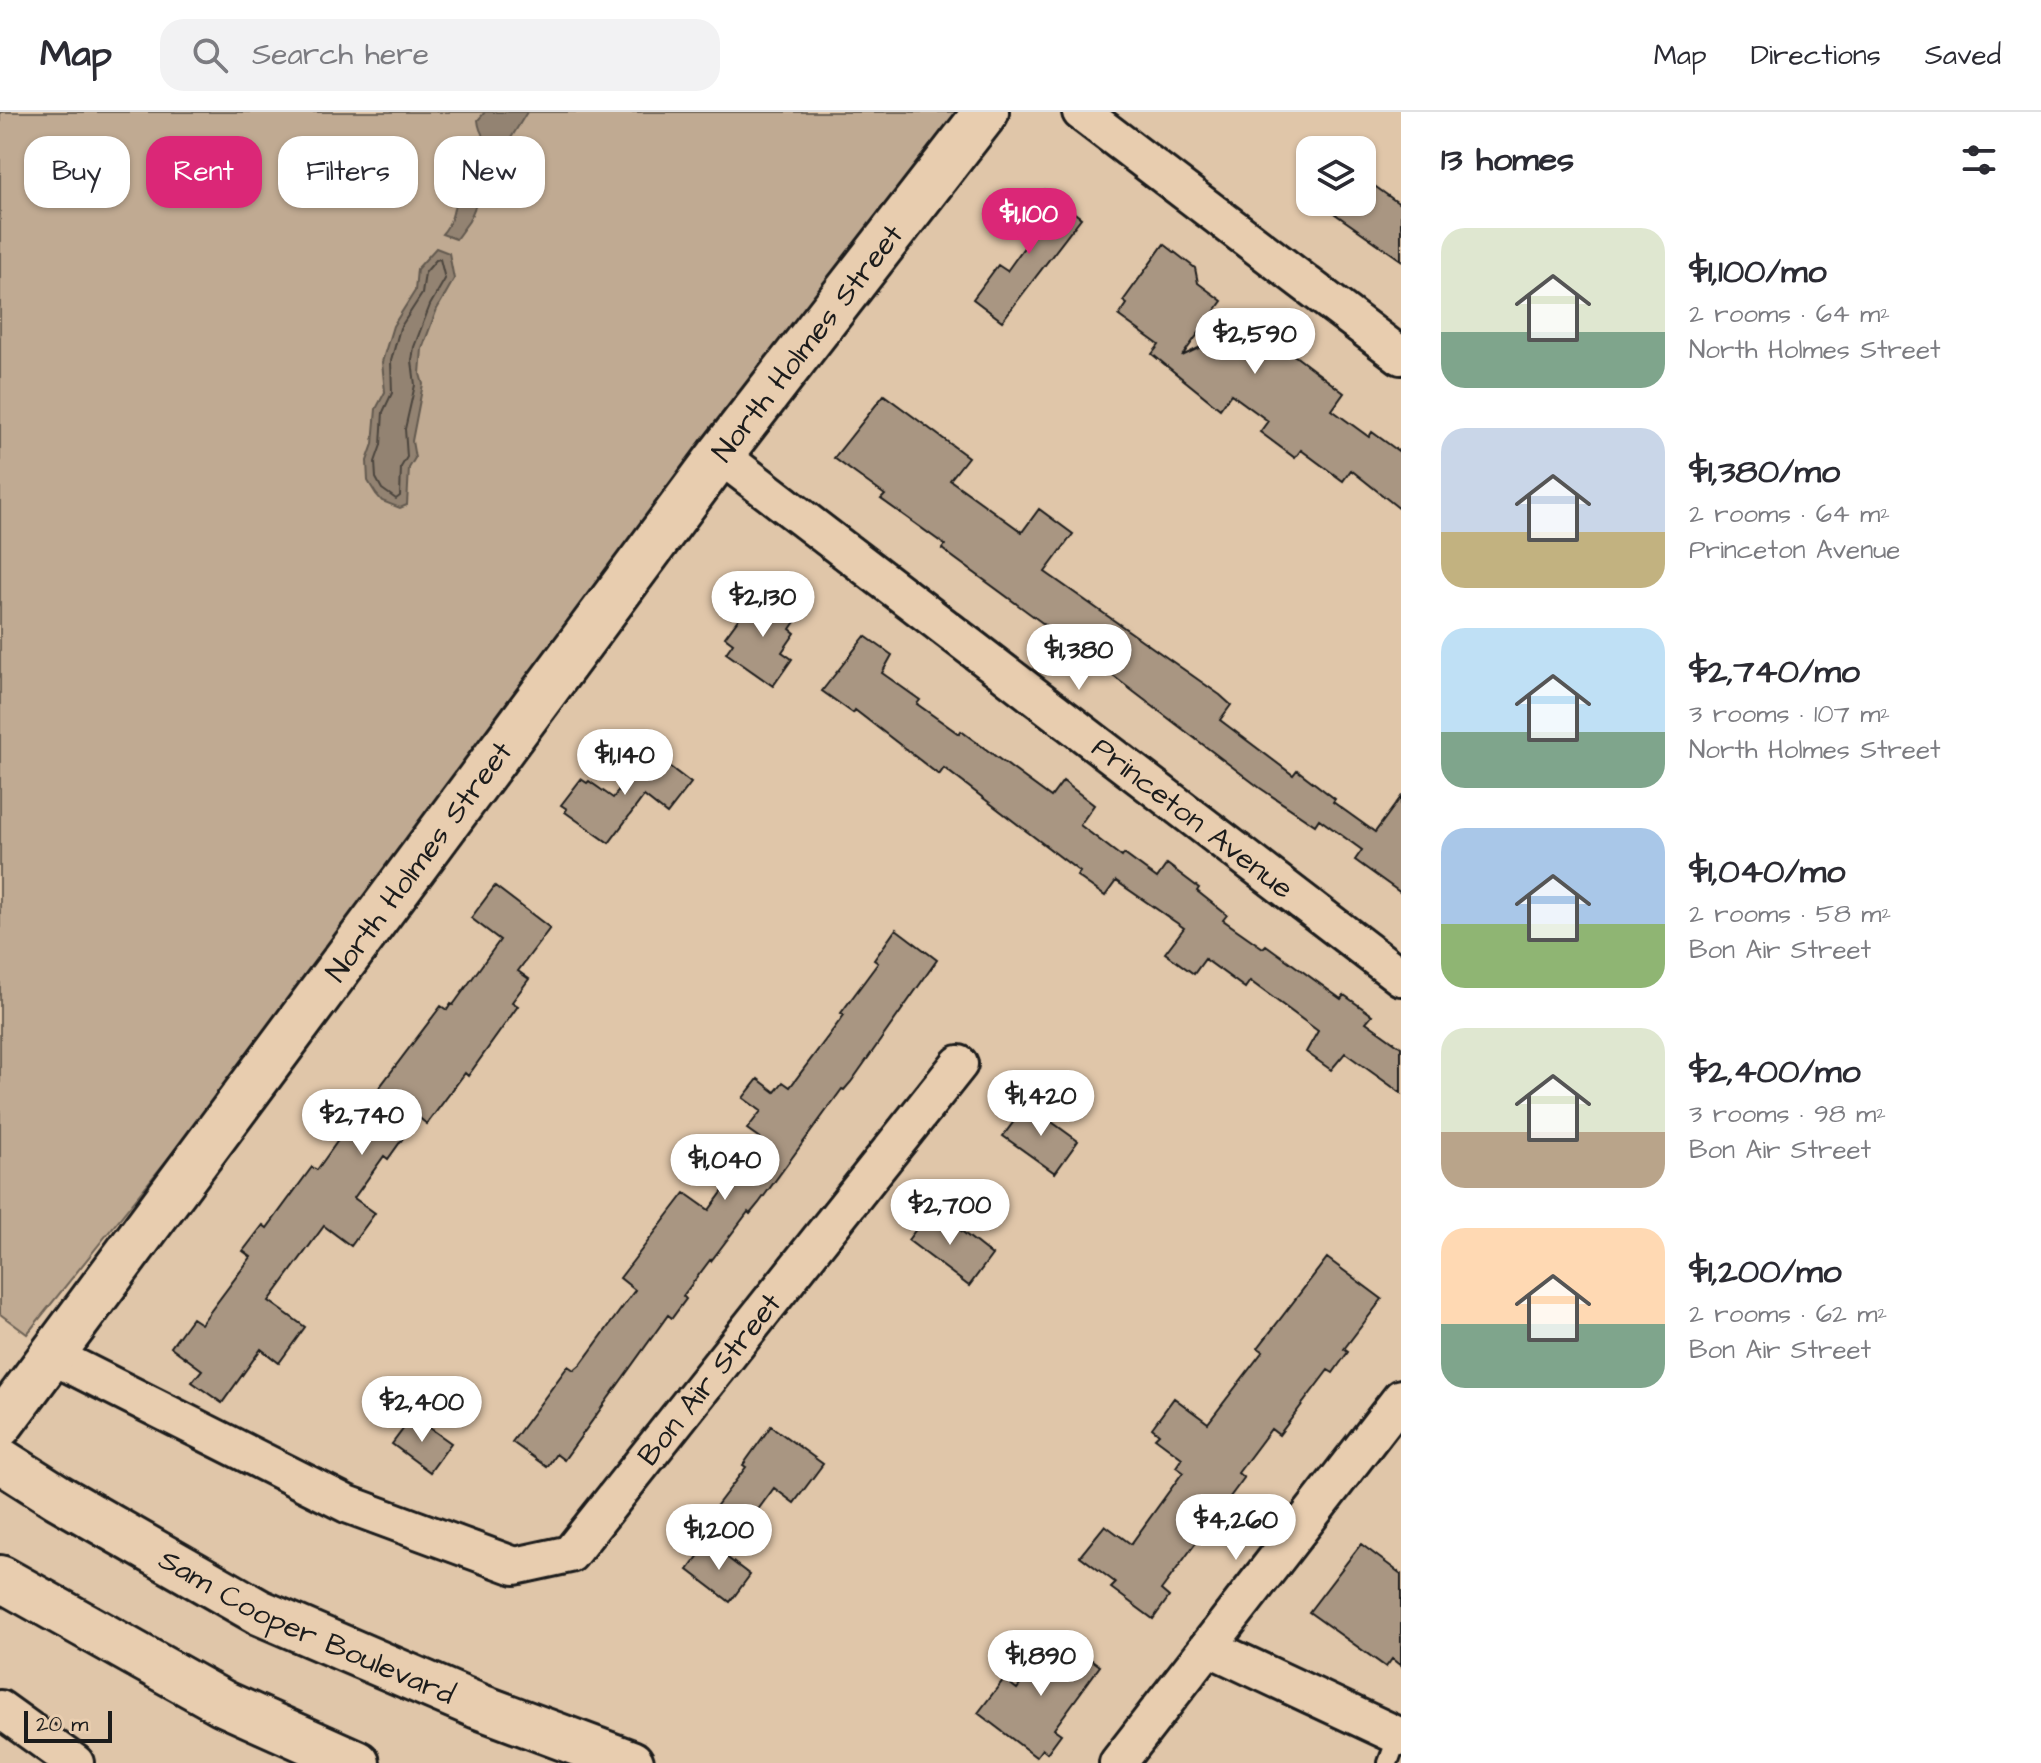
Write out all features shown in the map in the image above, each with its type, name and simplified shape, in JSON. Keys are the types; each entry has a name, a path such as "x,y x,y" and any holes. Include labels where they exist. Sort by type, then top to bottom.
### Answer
{"main road":[{"name":"North Holmes Street","path":"0,1425 720,455 986,112"},
{"name":"Sam Cooper Boulevard","path":"0,1460 58,1497 259,1612 478,1706 631,1763"},
{"path":"2,1580 223,1703 357,1763"}],"street":[{"path":"1081,112 1401,356"},
{"name":"Princeton Avenue","path":"720,455 1401,977"},
{"name":"Bon Air Street","path":"53,1356 347,1504 515,1566 570,1554 959,1064"},
{"path":"1118,1763 1401,1398"},
{"path":"1208,1647 1396,1745"},
{"path":"0,1709 75,1763"}],"shaded area":[{"path":"0,112 968,112 195,1125 27,1334 0,1314"}],"water":[{"path":"485,112 527,112 512,136 484,136 478,120"},
{"path":"454,208 474,208 456,239 442,234"},
{"path":"436,248 449,253 454,279 437,309 422,349 420,374 423,384 412,441 415,458 409,468 407,505 400,508 382,501 376,494 368,481 367,461 373,444 376,409 385,392 382,362 393,326 415,291 417,269"}],"building":[{"path":"1376,187 1401,205 1401,260 1338,216 1376,216"},
{"path":"1045,190 1081,218 1002,321 973,299 998,265 1007,271 1035,232 1028,228 1033,222 1026,216"},
{"path":"1164,244 1195,268 1198,283 1222,301 1182,356 1257,320 1285,341 1286,349 1344,393 1332,410 1369,437 1372,432 1401,453 1401,510 1351,470 1343,481 1301,450 1295,458 1260,432 1268,421 1231,394 1220,409 1152,354 1159,345 1119,316 1127,304 1123,301"},
{"path":"884,395 968,457 950,480 1022,532 1039,509 1073,534 1045,572 1220,695 1231,705 1220,720 1293,775 1297,770 1335,799 1333,802 1375,832 1401,797 1401,893 1355,860 1362,850 1319,819 1315,825 1260,788 942,549 945,545 881,499 885,495 834,458"},
{"path":"773,597 799,616 790,629 795,633 782,652 792,659 773,686 726,653 733,643 725,637 753,599 765,608"},
{"path":"865,636 892,655 882,673 920,700 917,704 959,734 961,731 1051,797 1063,781 1094,805 1080,825 1122,857 1124,854 1157,878 1167,864 1199,888 1197,891 1227,915 1223,920 1263,948 1266,945 1341,999 1344,995 1372,1015 1366,1022 1401,1047 1401,1093 1345,1053 1331,1070 1306,1052 1318,1031 1250,981 1245,988 1205,959 1194,974 1165,953 1184,928 1116,881 1105,896 1077,876 1080,872 944,768 939,775 855,710 853,713 822,691"},
{"path":"649,751 691,783 667,814 644,796 609,843 565,812 567,809 561,805 581,779 613,798"},
{"path":"495,886 550,928 518,971 529,979 512,1002 518,1006 468,1076 465,1073 427,1124 418,1117 388,1159 384,1156 354,1198 375,1213 351,1246 324,1226 269,1301 305,1327 279,1363 261,1349 222,1403 192,1382 202,1370 171,1347 192,1318 201,1324 251,1257 243,1251 263,1225 267,1228 312,1167 317,1170 346,1129 352,1133 382,1091 379,1088 441,1006 447,1010 453,1005 500,940 471,918"},
{"path":"896,929 937,960 851,1082 842,1089 759,1203 750,1214 748,1212 710,1260 683,1296 686,1299 672,1318 668,1315 564,1460 556,1454 547,1467 512,1442 568,1366 574,1370 581,1364 635,1290 620,1278 685,1193 709,1210 761,1139 747,1129 761,1111 743,1098 758,1079 775,1092 783,1082 790,1087 844,1015 841,1013 878,963 874,960"},
{"path":"1027,1104 1078,1141 1055,1173 1003,1136"},
{"path":"932,1208 992,1255 969,1286 908,1240"},
{"path":"1327,1258 1382,1299 1344,1349 1348,1352 1333,1373 1328,1370 1279,1435 1271,1429 1238,1473 1244,1478 1161,1590 1169,1597 1153,1619 1111,1588 1116,1583 1080,1556 1105,1525 1131,1544 1183,1472 1176,1467 1182,1458 1155,1438 1159,1434 1152,1428 1174,1398 1208,1423 1263,1351 1258,1348"},
{"path":"413,1416 451,1443 430,1472 392,1444"},
{"path":"771,1426 823,1464 794,1503 774,1488 737,1538 708,1517 746,1467 743,1465"},
{"path":"708,1543 750,1575 730,1602 688,1570"},
{"path":"1361,1544 1401,1574 1401,1666 1392,1659 1386,1667 1309,1612"},
{"path":"1061,1637 1100,1666 1054,1729 1061,1734 1047,1753 1042,1749 1036,1757 978,1713 1004,1679 1017,1689 1042,1655 1046,1657"}]}
